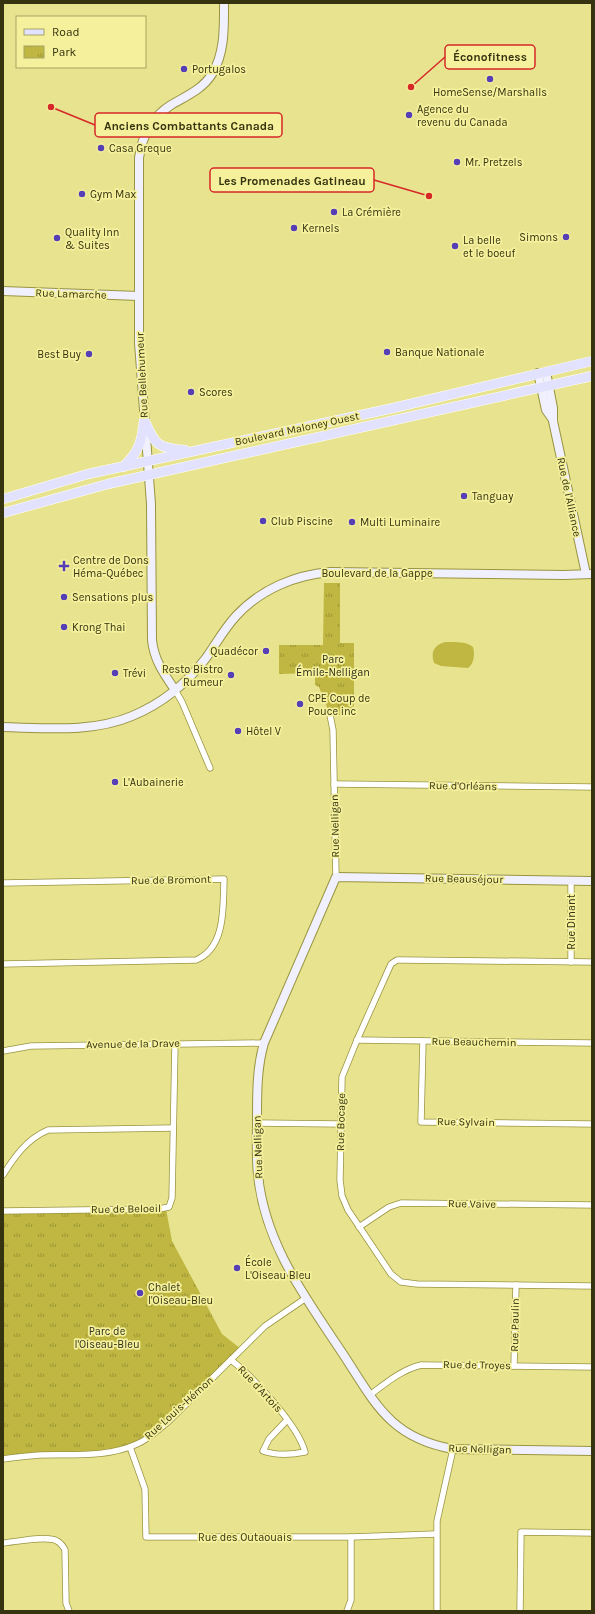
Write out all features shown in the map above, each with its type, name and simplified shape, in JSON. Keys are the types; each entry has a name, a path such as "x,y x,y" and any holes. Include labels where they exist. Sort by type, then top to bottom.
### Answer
{"main road":[{"name":"Boulevard Maloney Ouest","path":"3,499 88,474 389,409 542,372 592,362"},
{"name":"Boulevard Maloney Ouest","path":"3,513 74,493 148,475 592,376"},
{"path":"144,419 153,439 161,446 198,451"},
{"path":"123,467 132,459 138,450 144,419"}],"street":[{"name":"Rue Bellehumeur","path":"210,768 182,702 157,662 153,651 151,504 140,365 138,176 142,140 156,117 205,83 220,57 223,44 224,3"},
{"name":"Rue Lamarche","path":"3,291 139,296"},
{"name":"Rue de l'Alliance","path":"542,372 545,387 553,408 553,421 589,574"},
{"name":"Boulevard de la Gappe","path":"3,727 74,728 111,723 133,716 175,690 194,672 226,627 246,606 273,588 301,577 330,572 589,574"},
{"name":"Rue Nelligan","path":"330,715 333,730 336,877 264,1042 259,1065 257,1123 258,1176 267,1219 283,1261 306,1298 383,1413 404,1432 429,1444 453,1449 592,1451"},
{"name":"Rue d'Orléans","path":"334,784 592,787"},
{"name":"Rue Beauséjour","path":"336,877 592,881"},
{"name":"Rue de Bromont","path":"3,883 224,879 222,919 215,942 206,955 196,960 3,964"},
{"name":"Rue Dinant","path":"571,881 571,962"},
{"name":"Rue Bocage","path":"592,962 397,960 390,964 342,1077 340,1124 340,1180 342,1196 348,1210 391,1274 401,1282 417,1284 592,1286"},
{"name":"Rue Beauchemin","path":"357,1040 592,1043"},
{"name":"Rue Sylvain","path":"423,1041 421,1122 592,1124"},
{"name":"Avenue de la Drave","path":"3,1051 31,1046 264,1042"},
{"name":"Rue de Beloeil","path":"3,1211 160,1209 169,1207 172,1198 175,1044"},
{"path":"257,1123 340,1124"},
{"path":"3,1175 24,1145 36,1136 48,1130 173,1128"},
{"name":"Rue Vaive","path":"359,1227 389,1207 401,1203 592,1205"},
{"name":"Rue Paulin","path":"514,1366 516,1285"},
{"name":"Rue Louis-Hémon","path":"3,1459 39,1455 95,1454 114,1452 145,1440 157,1431 264,1326 306,1298"},
{"name":"Rue d'Artois","path":"231,1360 239,1366 273,1401 287,1420 303,1443 305,1452 293,1455 274,1455 263,1451 269,1439 287,1420"},
{"name":"Rue de Troyes","path":"370,1395 401,1373 421,1365 592,1367"},
{"name":"Rue des Outaouais","path":"130,1447 145,1489 146,1537 351,1537 436,1534"},
{"path":"437,1611 437,1521 453,1449"},
{"path":"520,1611 521,1532 592,1534"},
{"path":"347,1611 351,1600 351,1537"},
{"path":"3,1543 47,1538 58,1541 63,1545 65,1550 66,1603 69,1611"}],"green space":[{"name":"Parc Émile-Nelligan","path":"324,583 340,583 340,643 354,643 354,706 340,715 330,715 319,687 315,685 315,673 279,674 279,645 323,645"},
{"path":"445,642 463,643 473,647 474,659 472,664 468,668 441,666 434,663 434,649 438,645"},
{"name":"Parc de l'Oiseau-Bleu","path":"166,1209 172,1241 222,1334 241,1349 153,1434 122,1450 3,1459 3,1211"}],"place":[{"name":"Portugalos","path":"184,69"},
{"name":"HomeSense/Marshalls","path":"490,79"},
{"name":"Éconofitness","path":"411,87"},
{"name":"Anciens Combattants Canada","path":"51,107"},
{"name":"Agence du revenu du Canada","path":"409,115"},
{"name":"Casa Greque","path":"101,148"},
{"name":"Mr. Pretzels","path":"457,162"},
{"name":"Gym Max","path":"82,194"},
{"name":"Les Promenades Gatineau","path":"429,196"},
{"name":"La Crémière","path":"334,212"},
{"name":"Kernels","path":"294,228"},
{"name":"Simons","path":"566,237"},
{"name":"Quality Inn & Suites","path":"57,238"},
{"name":"La belle et le boeuf","path":"455,246"},
{"name":"Banque Nationale","path":"387,352"},
{"name":"Best Buy","path":"89,354"},
{"name":"Scores","path":"191,392"},
{"name":"Tanguay","path":"464,496"},
{"name":"Club Piscine","path":"263,521"},
{"name":"Multi Luminaire","path":"352,522"},
{"name":"Centre de Dons Héma-Québec","path":"64,566"},
{"name":"Sensations plus","path":"64,597"},
{"name":"Krong Thai","path":"64,627"},
{"name":"Quadécor","path":"266,651"},
{"name":"Trévi","path":"115,673"},
{"name":"Resto Bistro Rumeur","path":"231,675"},
{"name":"CPE Coup de Pouce inc","path":"300,704"},
{"name":"Hôtel V","path":"238,731"},
{"name":"L'Aubainerie","path":"115,782"},
{"name":"École L'Oiseau Bleu","path":"237,1268"},
{"name":"Chalet l'Oiseau-Bleu","path":"140,1293"}]}
